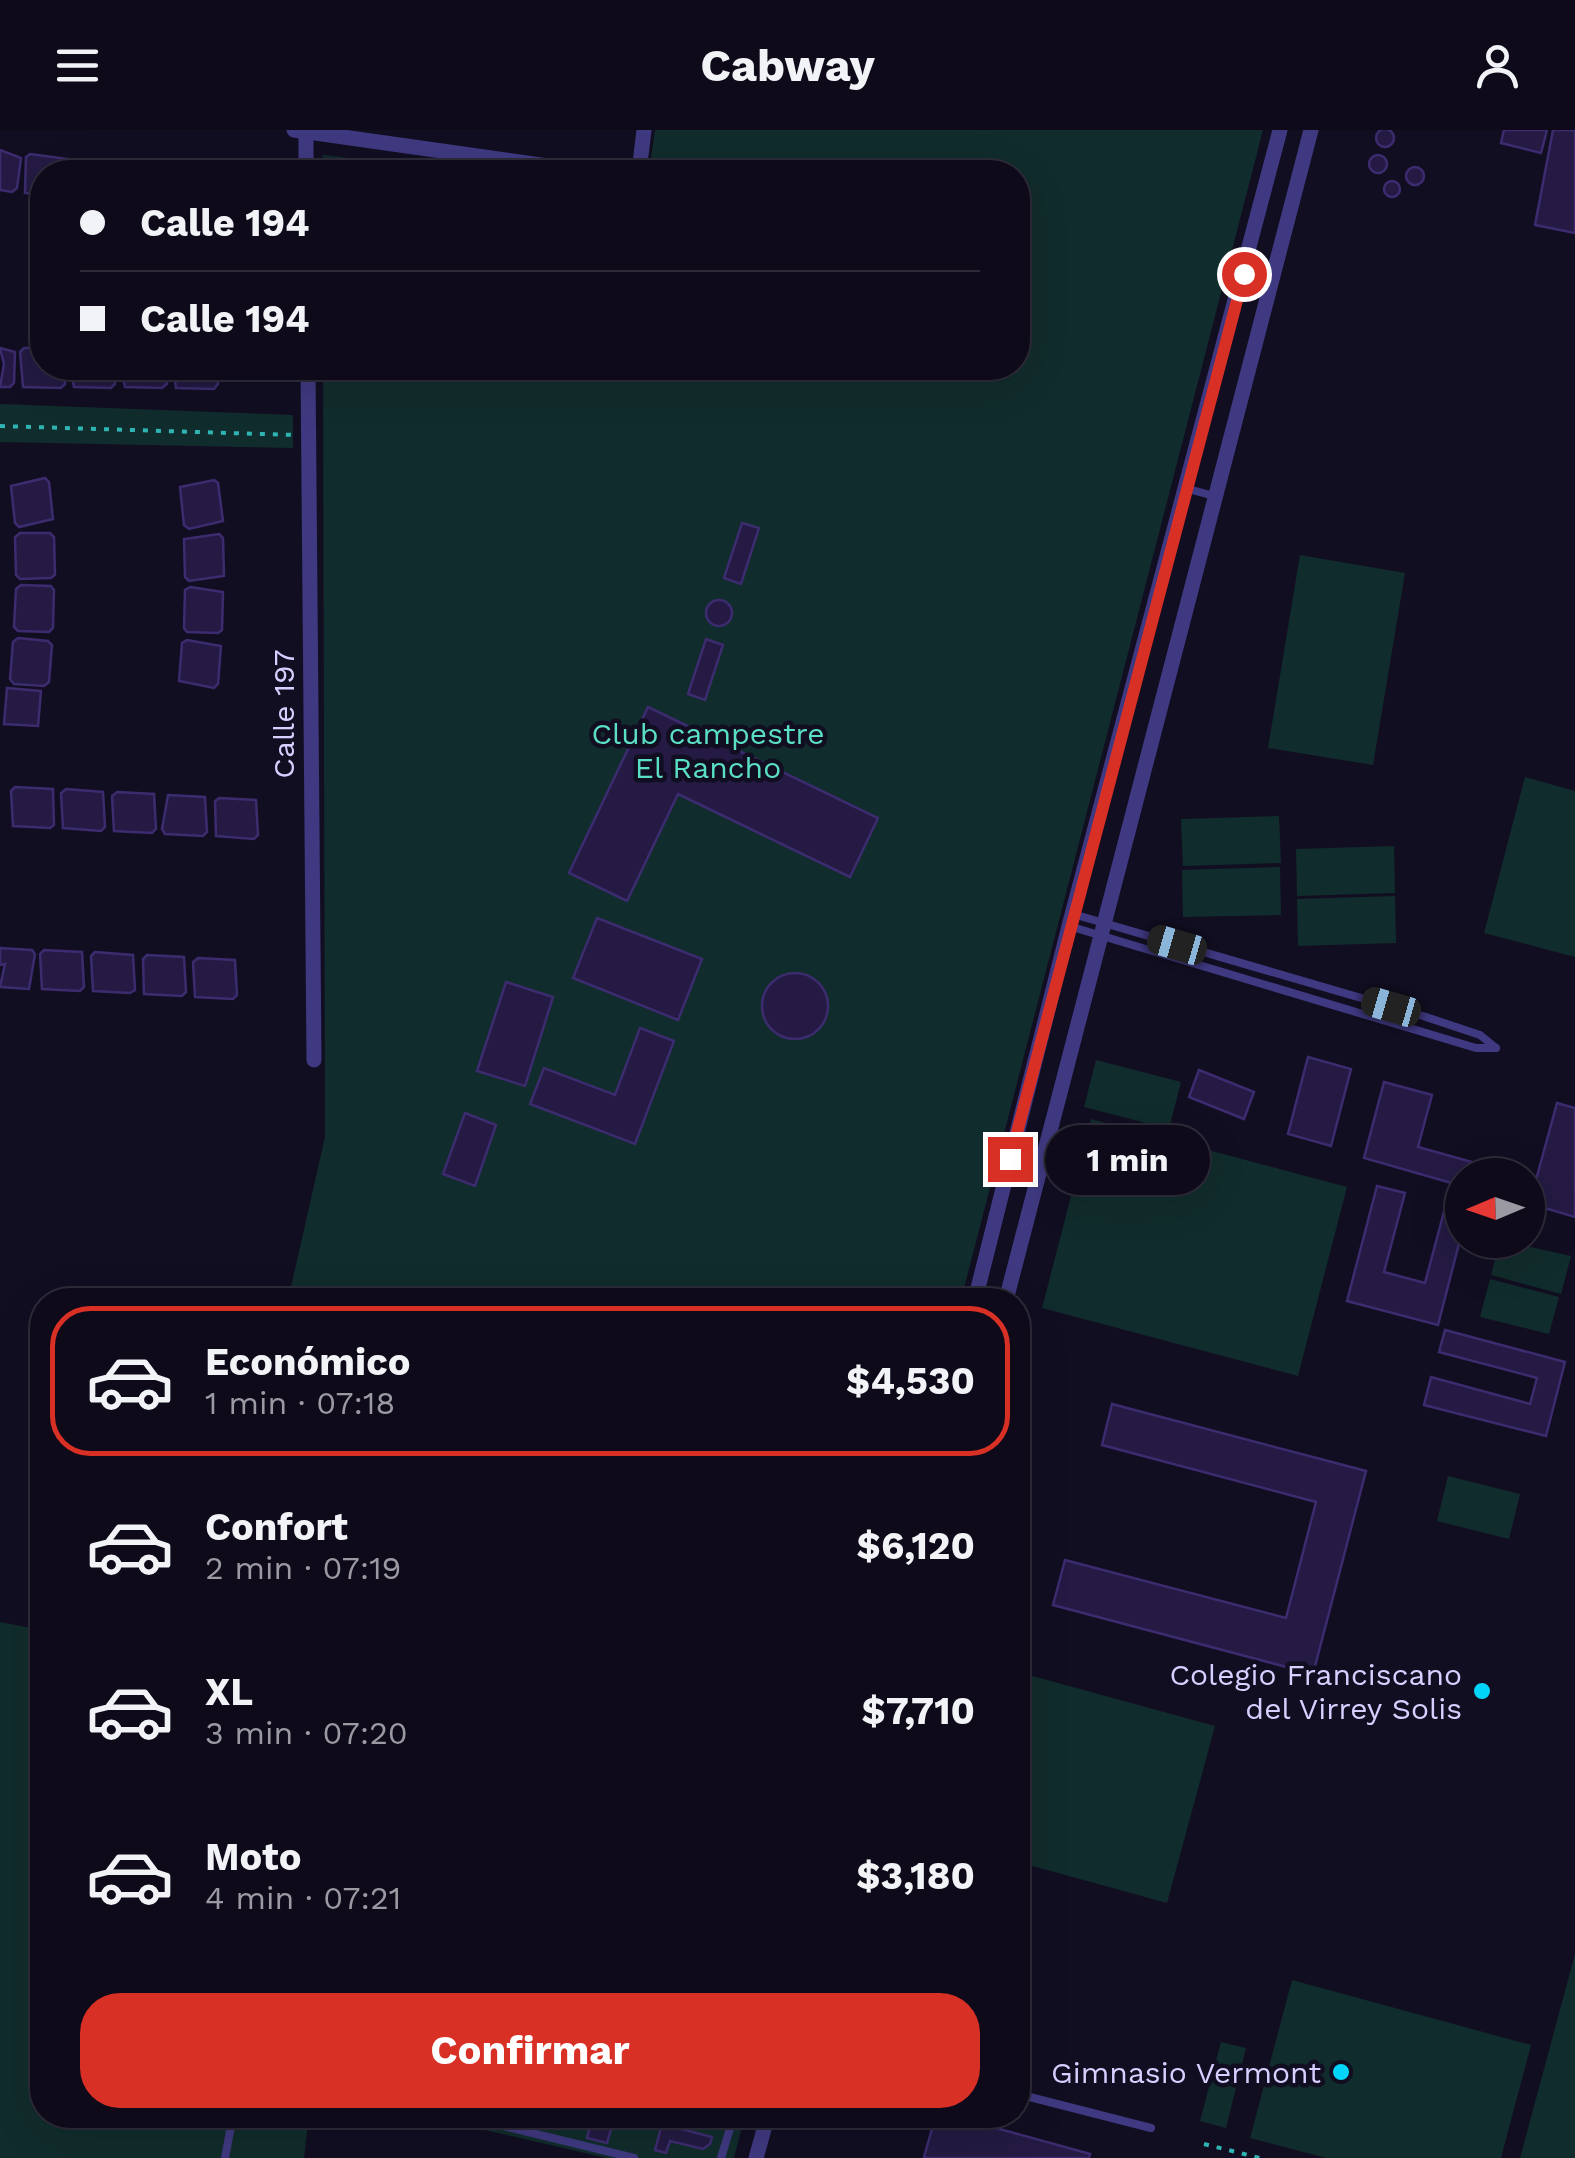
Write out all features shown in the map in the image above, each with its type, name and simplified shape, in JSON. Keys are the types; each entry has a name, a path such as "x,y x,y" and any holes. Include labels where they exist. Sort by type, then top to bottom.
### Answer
{"street":[{"path":"305,160 302,130 512,160"},
{"path":"640,160 644,130"},
{"path":"978,1288 1070,920 1188,489 1280,130"},
{"path":"1009,1288 1311,130"},
{"name":"Calle 197","path":"308,380 314,1060"},
{"path":"760,2156 765,2128"}],"lane":[{"path":"1188,489 1218,496"},
{"path":"1070,920 1476,1048 1496,1048 1480,1035 1438,1020 1100,929"},
{"path":"1030,2097 1151,2128"},
{"path":"225,2158 231,2128"},
{"path":"512,2128 634,2158"},
{"path":"722,2158 730,2128"}],"path":[{"path":"0,426 299,435"},
{"path":"1204,2144 1260,2158"}],"green space":[{"name":"Club campestre El Rancho","path":"655,130 1263,130 964,1288 291,1288 325,1137 323,380 1030,380 1030,160 651,160"},
{"path":"323,155 367,160 323,160"},
{"path":"0,404 293,415 293,448 0,442"},
{"path":"1300,555 1405,573 1373,765 1268,748"},
{"path":"1525,777 1575,791 1575,957 1484,933"},
{"path":"1279,816 1281,863 1183,866 1181,819"},
{"path":"1394,846 1395,893 1297,896 1296,849"},
{"path":"1280,867 1281,915 1183,917 1182,870"},
{"path":"1395,896 1396,943 1298,946 1297,899"},
{"path":"1096,1060 1181,1082 1169,1129 1084,1107"},
{"path":"1091,1119 1347,1187 1298,1376 1042,1308"},
{"path":"1545,1250 1571,1256 1561,1294 1491,1275 1495,1258 1545,1258"},
{"path":"1490,1279 1559,1297 1549,1334 1480,1317"},
{"path":"1448,1476 1520,1494 1509,1539 1437,1521"},
{"path":"0,1622 30,1628 30,2128 307,2128 304,2158 0,2158"},
{"path":"1030,1675 1215,1726 1167,1903 1030,1865"},
{"path":"1575,1954 1575,2158 1520,2158"},
{"path":"1292,1980 1531,2045 1501,2158 1326,2158 1250,2138"},
{"path":"1221,2042 1246,2048 1226,2128 1200,2121"},
{"path":"476,2128 742,2128 734,2158 607,2158"}],"building":[{"path":"1385,129 1394,138 1385,147 1376,138"},
{"path":"1504,130 1547,130 1541,153 1501,143"},
{"path":"1553,130 1575,130 1575,233 1535,225"},
{"path":"0,150 21,158 17,188 12,192 0,190"},
{"path":"30,154 68,160 30,160 30,194 25,193 26,157"},
{"path":"1378,155 1387,164 1378,173 1369,164"},
{"path":"1415,167 1424,176 1415,185 1406,176"},
{"path":"1392,181 1400,189 1392,197 1384,189"},
{"path":"0,348 15,352 14,383 10,387 0,387 4,364"},
{"path":"30,348 30,380 65,380 65,384 61,388 23,387 20,352"},
{"path":"73,380 115,380 111,388 74,387"},
{"path":"124,380 167,380 162,388 125,387"},
{"path":"175,380 218,380 214,389 176,388"},
{"path":"45,478 49,482 53,519 19,527 15,523 11,486"},
{"path":"214,480 218,483 223,521 189,529 184,525 180,487"},
{"path":"742,523 759,528 741,584 724,578"},
{"path":"20,533 50,533 54,537 55,575 20,579 16,575 15,537"},
{"path":"219,534 223,538 224,576 189,581 185,577 184,539"},
{"path":"21,585 51,586 54,590 53,628 49,632 18,631 14,627 16,589"},
{"path":"190,587 223,592 222,630 218,633 187,632 184,628 185,590"},
{"path":"719,600 728,604 732,613 728,622 719,626 710,622 706,613 710,604"},
{"path":"18,638 48,641 52,645 49,682 44,686 14,684 10,679 13,642"},
{"path":"706,639 723,645 705,700 688,694"},
{"path":"187,640 221,646 218,684 214,688 179,681 182,643"},
{"path":"7,688 41,691 38,726 4,724"},
{"path":"648,707 878,818 850,877 678,794 627,901 569,873"},
{"path":"15,787 53,789 54,825 13,826 11,791"},
{"path":"66,789 103,792 105,827 101,831 63,828 61,793"},
{"path":"117,792 154,794 156,829 152,833 114,831 112,796"},
{"path":"168,795 205,797 207,832 203,836 165,834 162,829"},
{"path":"256,800 258,835 254,839 216,836 215,801"},
{"path":"597,918 702,959 678,1020 573,978"},
{"path":"0,948 32,950 35,954 29,989 0,987 5,964 0,965"},
{"path":"44,950 82,952 84,987 80,991 42,989 40,954"},
{"path":"95,952 133,955 135,990 93,991 91,956"},
{"path":"147,955 184,957 186,992 182,996 144,994 143,959"},
{"path":"198,958 235,960 237,995 233,999 195,997 193,962"},
{"path":"795,973 808,975 818,983 826,993 826,1019 818,1029 808,1037 795,1039 782,1037 772,1029 764,1019 762,1006 764,993 772,983 782,975"},
{"path":"506,982 553,997 525,1086 477,1071"},
{"path":"640,1028 674,1041 635,1144 530,1104 544,1068 615,1095"},
{"path":"1308,1057 1351,1069 1331,1146 1288,1134"},
{"path":"1199,1070 1254,1092 1244,1119 1189,1097"},
{"path":"1384,1082 1432,1095 1418,1147 1457,1158 1445,1158 1445,1181 1364,1158"},
{"path":"1557,1103 1575,1108 1575,1217 1545,1208 1542,1158"},
{"path":"465,1113 496,1125 475,1186 443,1174"},
{"path":"1377,1186 1405,1193 1384,1272 1425,1283 1445,1208 1445,1258 1455,1258 1438,1325 1347,1301"},
{"path":"1445,1330 1565,1362 1546,1436 1424,1405 1431,1377 1530,1404 1537,1378 1439,1352"},
{"path":"1112,1404 1366,1471 1313,1674 1053,1605 1065,1560 1286,1618 1316,1502 1102,1445"},
{"path":"590,2128 611,2128 607,2143 587,2138"},
{"path":"661,2128 712,2137 703,2149 670,2141 666,2153 655,2150"},
{"path":"932,2128 996,2128 1090,2154 1089,2158 924,2157"}],"place":[{"name":"Colegio Franciscano del Virrey Solis","path":"1482,1691"},
{"name":"Gimnasio Vermont","path":"1341,2072"}],"route":[{"path":"1010,1159 1068,926 1244,274"}]}
